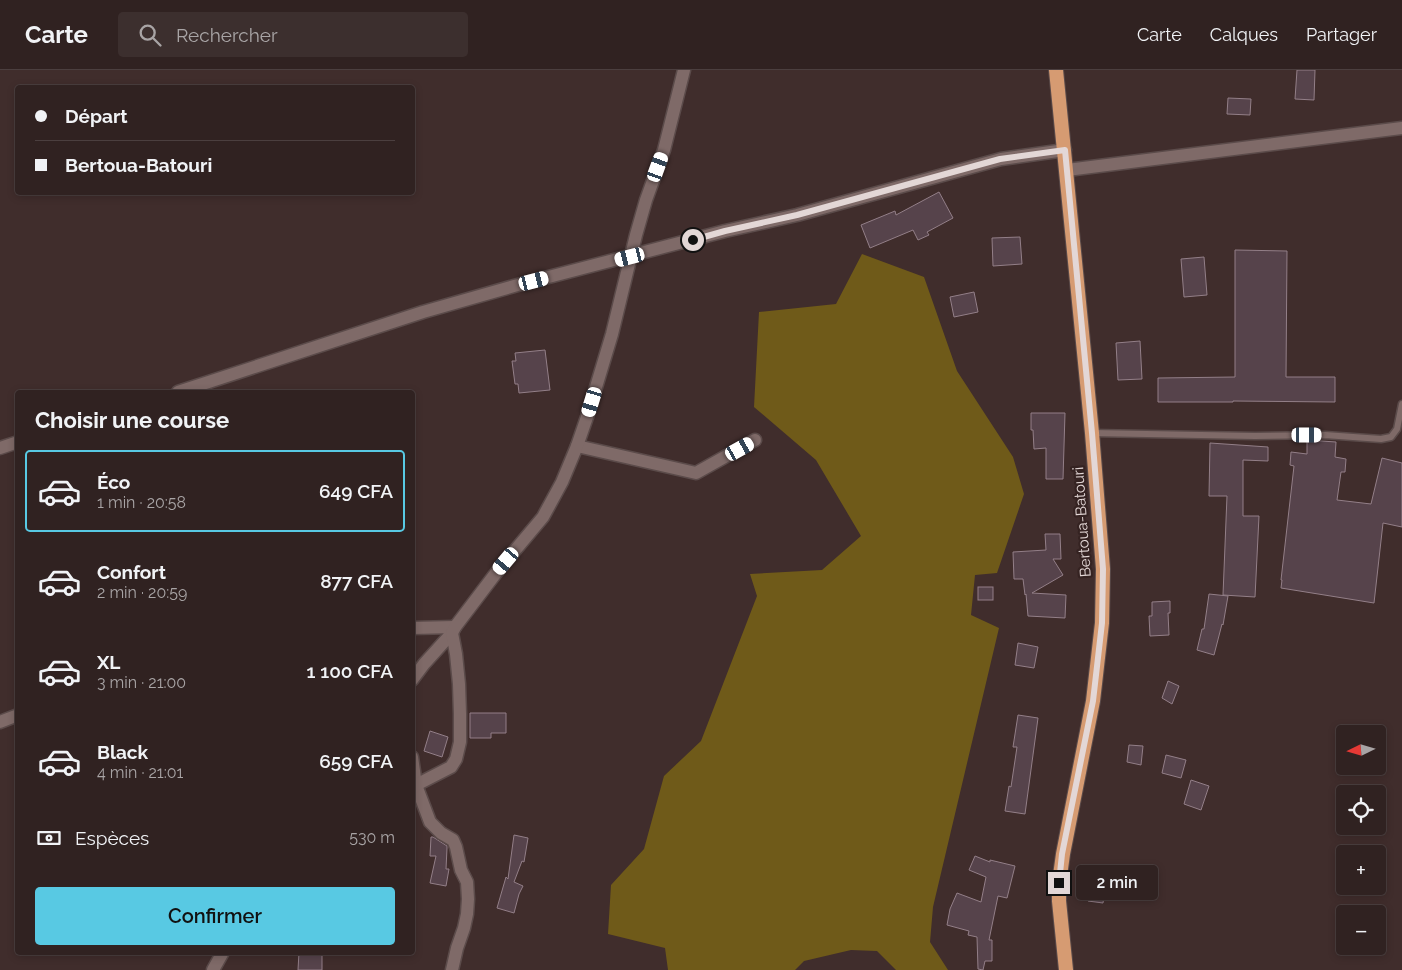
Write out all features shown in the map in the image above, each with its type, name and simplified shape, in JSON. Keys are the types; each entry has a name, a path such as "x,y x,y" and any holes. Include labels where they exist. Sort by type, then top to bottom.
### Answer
{"highway":[{"name":"Bertoua-Batouri","path":"1056,70 1092,433 1103,569 1102,623 1093,701 1062,854 1059,883 1066,970"}],"street":[{"path":"415,676 542,517 562,482 587,417 612,334 630,257 646,200 664,150 684,70"},
{"path":"1067,170 1402,128"},
{"path":"184,390 423,312 514,286 725,231 797,215 1000,159 1065,150"},
{"path":"576,446 696,474 755,440"},
{"path":"0,448 15,443"},
{"path":"415,628 453,630"},
{"path":"415,786 451,767 456,759 460,742 460,692 453,630"},
{"path":"0,722 15,716"},
{"path":"415,789 430,822 441,833 453,840 466,882 467,914 452,970"},
{"path":"213,970 221,955"}],"lane":[{"path":"1092,433 1255,436 1325,435 1381,439 1391,436 1396,429 1402,404"}],"shaded area":[{"path":"862,254 924,277 957,371 1013,457 1024,494 997,573 975,575 971,615 999,628 933,907 930,942 948,970 896,970 877,951 851,950 804,961 795,970 668,970 665,948 608,934 611,885 644,849 664,776 701,741 757,596 750,574 822,570 861,536 816,460 754,407 759,312 836,304"}],"building":[{"path":"1297,70 1315,70 1314,100 1295,99"},
{"path":"1228,98 1251,99 1250,115 1227,114"},
{"path":"939,192 953,218 927,232 929,235 918,240 913,230 870,248 861,225 895,211 896,215"},
{"path":"1020,237 1022,264 993,266 992,238"},
{"path":"1235,250 1287,251 1286,377 1335,377 1335,402 1158,402 1158,378 1235,377"},
{"path":"1204,257 1207,295 1184,297 1181,259"},
{"path":"974,292 978,312 954,317 950,297"},
{"path":"1140,341 1142,379 1118,380 1116,343"},
{"path":"545,350 550,390 519,393 518,384 515,384 512,361 516,361 515,353"},
{"path":"1031,413 1065,413 1063,479 1046,479 1046,448 1034,449"},
{"path":"1307,440 1336,442 1335,457 1346,459 1345,472 1341,472 1337,500 1371,504 1382,458 1402,463 1402,527 1383,523 1374,603 1281,588 1294,466 1290,465 1291,452 1307,454"},
{"path":"1210,443 1268,447 1268,461 1243,460 1243,516 1259,516 1255,597 1223,595 1227,496 1209,496"},
{"path":"1045,534 1060,534 1061,559 1053,559 1063,575 1032,593 1066,595 1065,618 1028,616 1023,579 1014,579 1013,552 1046,550"},
{"path":"978,587 993,587 993,600 978,600"},
{"path":"1209,594 1228,596 1223,625 1214,655 1197,650 1202,629 1204,629"},
{"path":"1170,601 1170,613 1168,613 1169,635 1150,636 1149,616 1152,616 1152,602"},
{"path":"1018,643 1038,647 1034,668 1015,665"},
{"path":"1168,681 1179,686 1172,704 1162,698"},
{"path":"470,713 506,713 506,733 491,733 491,738 470,738"},
{"path":"1018,715 1038,718 1025,814 1005,811 1017,747 1013,747"},
{"path":"430,731 448,737 442,757 424,751"},
{"path":"1129,745 1143,746 1141,765 1127,762"},
{"path":"1166,755 1186,760 1181,778 1162,773"},
{"path":"1191,780 1209,786 1201,810 1184,804"},
{"path":"514,835 528,838 524,862 522,861 514,882 523,886 514,913 497,908 506,877 508,879"},
{"path":"431,837 447,846 446,869 449,869 446,886 430,883 436,856 430,856"},
{"path":"975,856 990,862 990,860 1015,866 1007,898 998,896 989,940 992,940 992,961 985,961 983,970 978,969 977,937 968,935 969,931 947,925 950,909 957,893 981,902 986,877 969,870"},
{"path":"1091,878 1106,881 1103,903 1088,901"},
{"path":"299,955 322,955 322,970 298,970"}],"route":[{"path":"693,240 797,215 1000,159 1065,150 1103,569 1102,623 1093,701 1062,854 1059,883"}]}
